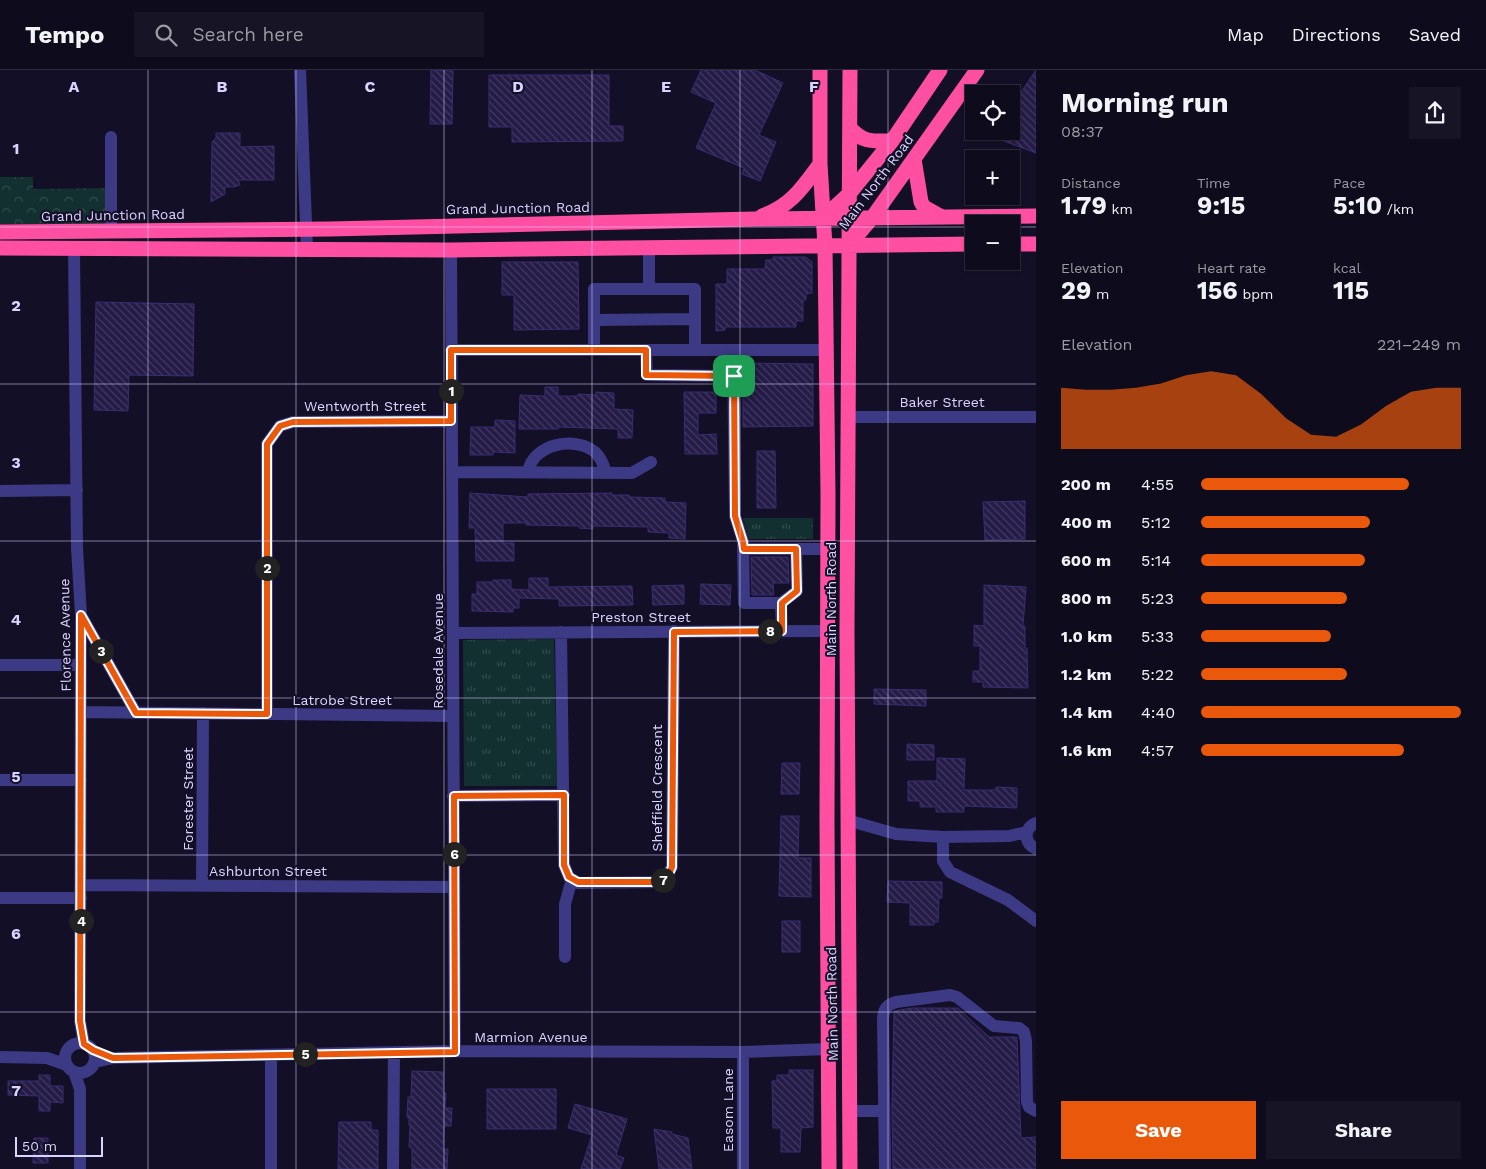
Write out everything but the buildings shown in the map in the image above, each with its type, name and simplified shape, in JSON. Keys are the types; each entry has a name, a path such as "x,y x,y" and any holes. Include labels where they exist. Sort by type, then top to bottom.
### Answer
{"highway":[{"name":"Main North Road","path":"820,70 820,164 825,246 828,549 829,1169"},
{"path":"849,245 850,70"},
{"name":"Main North Road","path":"824,218 850,194 892,141 940,70"},
{"name":"Main North Road","path":"850,1169 847,820 849,245 872,218 977,70"},
{"path":"850,128 863,140 892,141"},
{"path":"914,159 921,202 928,210 943,218"},
{"path":"754,218 775,212 790,202 820,164"},
{"name":"Grand Junction Road","path":"0,232 306,229 754,218 1036,216"},
{"path":"450,226 451,250"},
{"path":"74,232 74,248"},
{"path":"0,248 451,250 965,244"},
{"path":"1020,244 1036,244"},
{"path":"828,631 847,630"},
{"path":"827,820 847,820"},
{"path":"828,1049 849,1049"},
{"path":"829,1169 838,1127 850,1111"}],"street":[{"path":"300,70 307,248"},
{"path":"111,137 112,231"},
{"name":"Florence Avenue","path":"74,248 77,548 81,615 80,1021 83,1050"},
{"path":"649,248 649,289"},
{"name":"Rosedale Avenue","path":"451,250 455,1052"},
{"path":"594,350 594,289 695,290 695,350"},
{"path":"594,320 695,319"},
{"path":"451,350 826,350"},
{"path":"646,350 646,375 734,376"},
{"path":"734,350 735,516 744,549 744,602 782,603 797,591 796,549"},
{"name":"Baker Street","path":"848,417 1036,417"},
{"name":"Wentworth Street","path":"267,714 267,444 280,426 293,422 451,421"},
{"path":"528,472 531,461 540,451 546,447 564,445 584,446 591,449 600,458 606,473"},
{"path":"452,472 632,473 651,462"},
{"path":"0,491 77,490"},
{"path":"744,549 828,549"},
{"path":"782,603 782,631"},
{"path":"81,615 136,713"},
{"name":"Preston Street","path":"454,632 828,631"},
{"path":"561,632 564,865 569,877 572,879 565,904 565,957"},
{"name":"Sheffield Crescent","path":"572,879 578,882 662,882 668,876 672,867 674,632"},
{"path":"0,665 80,665"},
{"name":"Latrobe Street","path":"81,712 453,716"},
{"name":"Forester Street","path":"202,886 203,714"},
{"path":"0,780 81,780"},
{"path":"454,796 564,795"},
{"path":"847,820 896,834 943,837 1009,836 1033,841"},
{"path":"943,837 943,861 950,872 1008,900 1036,921"},
{"name":"Ashburton Street","path":"0,898 202,886 454,887"},
{"path":"885,1169 884,1010 888,1005 896,1002 950,995 957,997 994,1026 1019,1028 1024,1032 1026,1041 1027,1102 1029,1107 1035,1111"},
{"name":"Marmion Avenue","path":"83,1050 113,1058 394,1052 743,1052 828,1049"},
{"path":"47,1058 75,1070 90,1070 83,1050"},
{"path":"0,1057 47,1058 83,1050"},
{"path":"80,1169 80,1089 75,1070 65,1057 83,1050"},
{"path":"393,1169 394,1052"},
{"name":"Easom Lane","path":"743,1052 743,1169"},
{"path":"271,1055 271,1169"},
{"path":"850,1111 884,1111"}],"green space":[{"path":"0,177 33,177 33,189 111,188 111,224 0,224"},
{"path":"743,518 813,518 813,539 749,539"},
{"path":"554,639 557,786 464,786 463,640"}],"route":[{"path":"451,350 646,350 646,375 734,376 735,516 744,549 796,549 797,591 782,603 782,631 674,632 672,867 668,876 662,882 578,882 569,877 564,865 564,795 454,796 455,1052 113,1058 84,1044 80,1021 81,615 136,713 267,714 267,444 280,426 293,422 451,421 451,350"}]}
